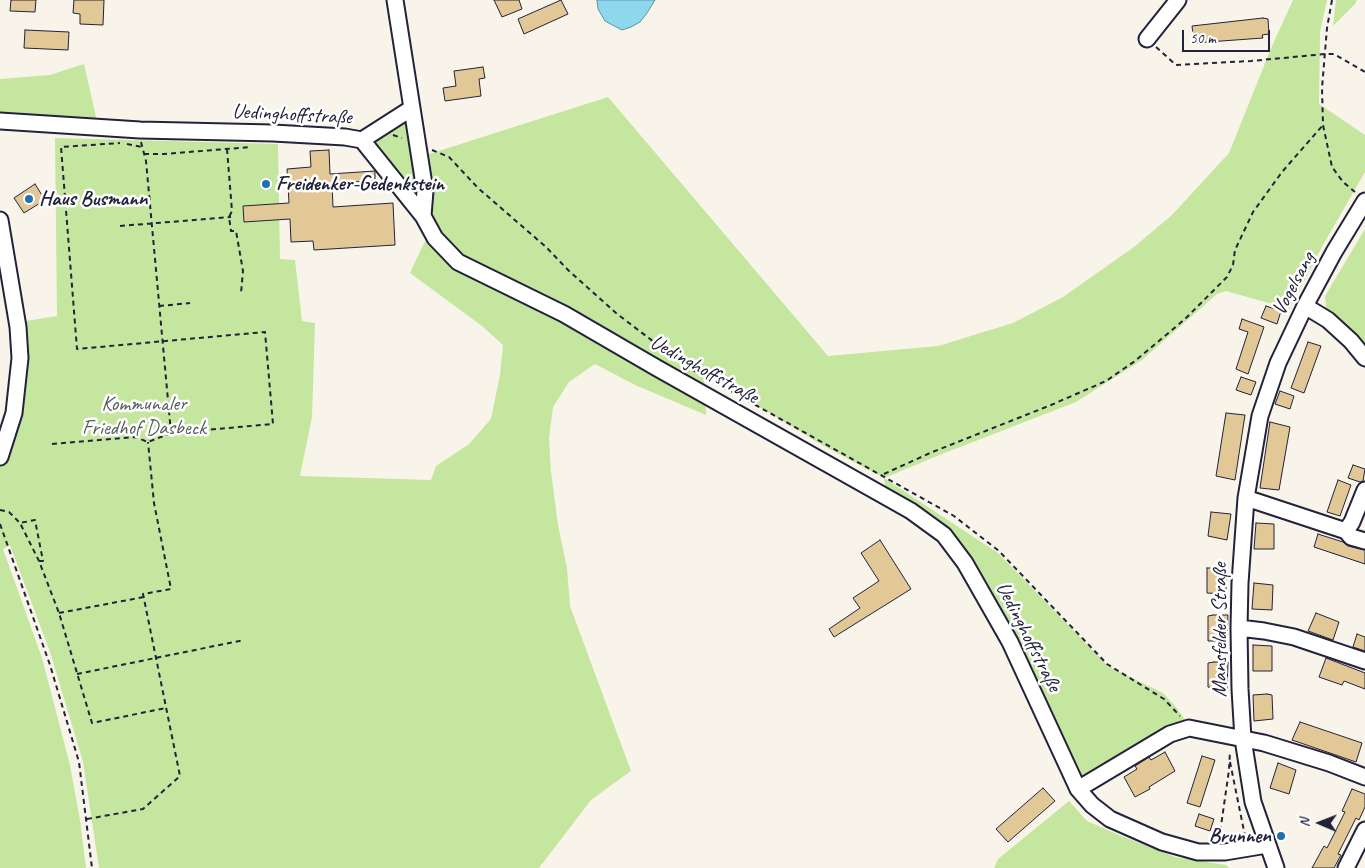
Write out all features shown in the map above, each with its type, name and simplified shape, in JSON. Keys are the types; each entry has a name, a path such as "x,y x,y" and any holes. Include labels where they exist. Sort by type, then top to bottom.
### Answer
{"street":[{"path":"396,0 425,191 423,216"},
{"path":"1147,39 1178,0"},
{"path":"362,140 412,108"},
{"name":"Uedinghoffstraße","path":"0,121 140,130 269,133 345,137 362,140 423,216 435,238 458,262 564,314 911,511 944,535 965,563 1010,642 1078,789 1092,805 1110,819 1135,831 1181,848 1198,852 1218,852 1267,845"},
{"name":"Vogelsang","path":"1268,390 1278,363 1305,306 1362,198"},
{"path":"0,220 18,327 20,358 14,413 0,457"},
{"path":"1305,306 1328,320 1351,341 1365,358"},
{"name":"Mansfelder Straße","path":"1268,390 1254,444 1246,498 1240,583 1240,689 1237,738 1253,802 1276,868"},
{"path":"1365,490 1351,537 1365,541"},
{"path":"1246,498 1354,526"},
{"path":"1239,628 1264,631 1294,638 1365,661"},
{"path":"1078,789 1170,734 1189,728 1264,743 1329,763 1365,777"},
{"path":"1346,868 1365,830"}],"path":[{"path":"1332,0 1322,88 1323,126 1332,167 1343,182 1362,198"},
{"path":"1147,39 1176,65 1334,54 1365,72"},
{"path":"869,488 883,475 930,453 1044,408 1106,380 1135,361 1185,319 1227,277 1233,265 1235,250 1253,212 1282,172 1323,126"},
{"path":"140,130 146,161 171,433"},
{"path":"378,130 417,143 449,157 478,188 546,247 568,270 616,313 684,365 954,516 1000,551 1106,664 1164,699 1174,708 1189,728"},
{"path":"52,444 135,437 148,442 171,433 273,424 265,332 77,349 61,147 124,143 142,147"},
{"path":"144,154 253,147"},
{"path":"227,149 232,211 230,217 231,231 236,231 243,271 241,293"},
{"path":"120,226 230,217"},
{"path":"159,306 190,303"},
{"path":"86,819 143,809 180,776 143,594 171,589 154,503 148,442"},
{"path":"0,510 9,512 20,523 38,561 59,613 92,723 166,708"},
{"path":"20,523 35,520 43,561 38,561"},
{"path":"0,524 50,665 79,762 92,868"},
{"path":"59,613 144,597"},
{"path":"77,674 244,640"},
{"path":"1218,852 1230,758 1237,738"},
{"path":"1230,758 1248,848"}],"green space":[{"name":"Kommunaler Friedhof Dasbeck","path":"1293,0 1327,0 1320,32 1319,104 1365,135 1365,172 1323,245 1290,309 1226,291 1217,294 1142,360 1076,402 884,478 822,445 704,373 706,415 635,385 595,364 569,382 553,407 549,438 551,472 558,525 567,568 570,606 631,771 591,800 539,868 99,868 83,762 50,652 10,545 3,549 42,658 70,765 86,868 0,868 0,427 11,428 20,322 57,316 55,138 278,144 280,259 295,260 302,321 315,323 312,417 300,476 431,480 436,466 469,444 491,419 500,375 503,345 482,326 410,273 424,243 435,230 423,156 608,97 828,356 938,346 1013,323 1063,297 1134,247 1172,215 1229,153 1272,46"},
{"path":"1336,0 1357,0 1333,26"},
{"path":"84,64 97,121 0,113 0,79 50,75"},
{"path":"404,121 411,124 420,185 417,191 411,191 376,146 376,134"},
{"path":"1365,229 1365,349 1326,308 1325,296"},
{"path":"884,478 998,553 1108,666 1163,693 1188,724 1080,780 970,561 886,491"},
{"path":"1069,801 1087,821 1119,835 1175,857 1226,865 1229,868 994,868 998,859"}],"water":[{"path":"597,0 655,0 640,22 622,30 605,21 598,9"}],"building":[{"path":"11,0 36,0 35,12 10,11"},
{"path":"74,0 104,0 103,25 80,24 80,14 73,13"},
{"path":"494,0 519,0 522,9 502,17"},
{"path":"561,0 568,14 524,34 518,19"},
{"path":"1268,19 1269,34 1262,35 1263,38 1194,43 1192,26"},
{"path":"25,30 69,32 68,50 24,48"},
{"path":"483,67 485,78 479,79 481,96 445,101 443,88 456,86 454,71"},
{"path":"329,150 330,174 375,171 375,181 332,183 333,207 393,203 395,245 314,250 313,241 291,242 290,219 244,222 243,206 289,203 287,169 311,167 310,151"},
{"name":"Haus Busmann","path":"35,184 45,200 24,213 14,198"},
{"path":"1266,306 1281,311 1277,324 1261,318"},
{"path":"1242,319 1264,327 1248,374 1236,369 1248,332 1239,329"},
{"path":"1308,342 1321,346 1304,393 1291,388"},
{"path":"1241,377 1256,382 1251,395 1236,390"},
{"path":"1280,391 1294,396 1290,409 1275,404"},
{"path":"1226,413 1245,415 1235,480 1216,476"},
{"path":"1270,422 1290,427 1279,490 1260,488"},
{"path":"1353,465 1365,469 1363,481 1360,482 1348,478"},
{"path":"1338,480 1351,485 1340,516 1327,512"},
{"path":"1211,512 1231,514 1227,540 1208,536"},
{"path":"1256,523 1274,524 1274,549 1254,549"},
{"path":"1318,534 1343,542 1348,546 1365,550 1365,564 1314,547"},
{"path":"880,540 911,589 834,637 829,629 860,608 853,598 879,581 861,553"},
{"path":"1207,568 1226,568 1226,594 1207,593"},
{"path":"1254,583 1273,585 1272,610 1252,609"},
{"path":"1316,613 1339,622 1333,640 1308,631"},
{"path":"1228,615 1227,641 1208,641 1208,616"},
{"path":"1357,634 1365,637 1365,651 1353,647"},
{"path":"1253,645 1272,646 1272,671 1253,671"},
{"path":"1326,658 1365,673 1365,689 1344,681 1342,685 1319,677"},
{"path":"1228,662 1227,689 1208,687 1208,663"},
{"path":"1253,695 1272,695 1273,719 1254,721"},
{"path":"1300,722 1362,743 1356,762 1292,740"},
{"path":"1165,752 1175,771 1135,797 1124,777 1137,769 1135,766 1149,757 1151,760"},
{"path":"1202,756 1215,760 1200,807 1187,803"},
{"path":"1278,763 1296,770 1289,794 1270,788"},
{"path":"1043,788 1055,801 1008,842 996,829"},
{"path":"1352,789 1365,794 1365,807 1359,820 1356,818 1338,854 1341,855 1334,868 1312,868 1324,846 1327,848 1345,812 1342,811"},
{"path":"1199,814 1214,819 1210,831 1195,826"}],"place":[{"name":"Freidenker-Gedenkstein","path":"266,184"},
{"name":"Haus Busmann","path":"29,199"},
{"name":"Brunnen","path":"1281,836"}]}
